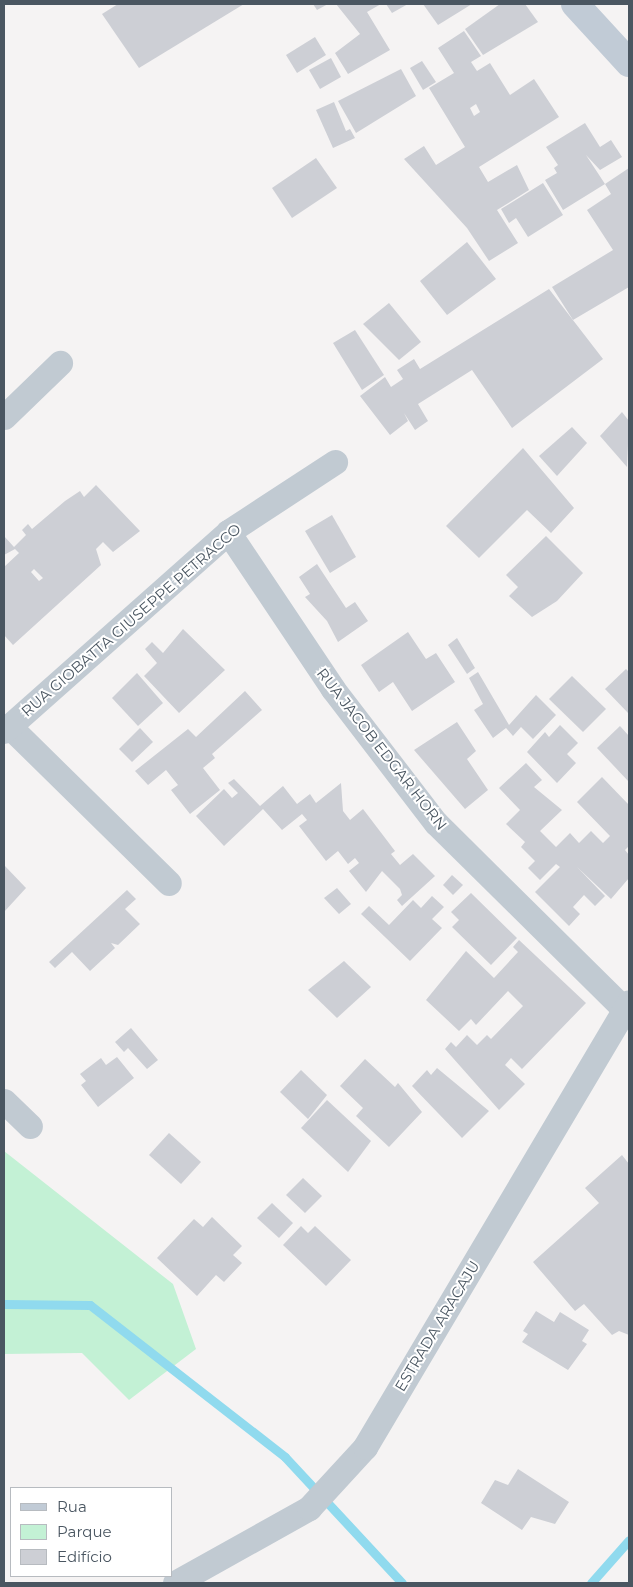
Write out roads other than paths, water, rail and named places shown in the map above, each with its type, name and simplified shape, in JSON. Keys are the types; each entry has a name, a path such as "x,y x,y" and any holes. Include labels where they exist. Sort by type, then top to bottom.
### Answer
{"main road":[{"path":"575,4 629,63"}],"street":[{"path":"4,418 60,363"},
{"name":"RUA GIOBATTA GIUSEPPE PETRACCO","path":"6,728 228,532 335,462"},
{"name":"RUA JACOB EDGAR HORN","path":"228,532 333,689 436,823 627,1006"},
{"path":"6,728 169,883"},
{"name":"ESTRADA ARACAJU","path":"175,1583 308,1508 365,1447 627,1006"},
{"path":"4,1101 30,1126"}],"waterway":[{"path":"4,1304 90,1305 285,1457 402,1583"},
{"path":"591,1583 629,1540"}]}
